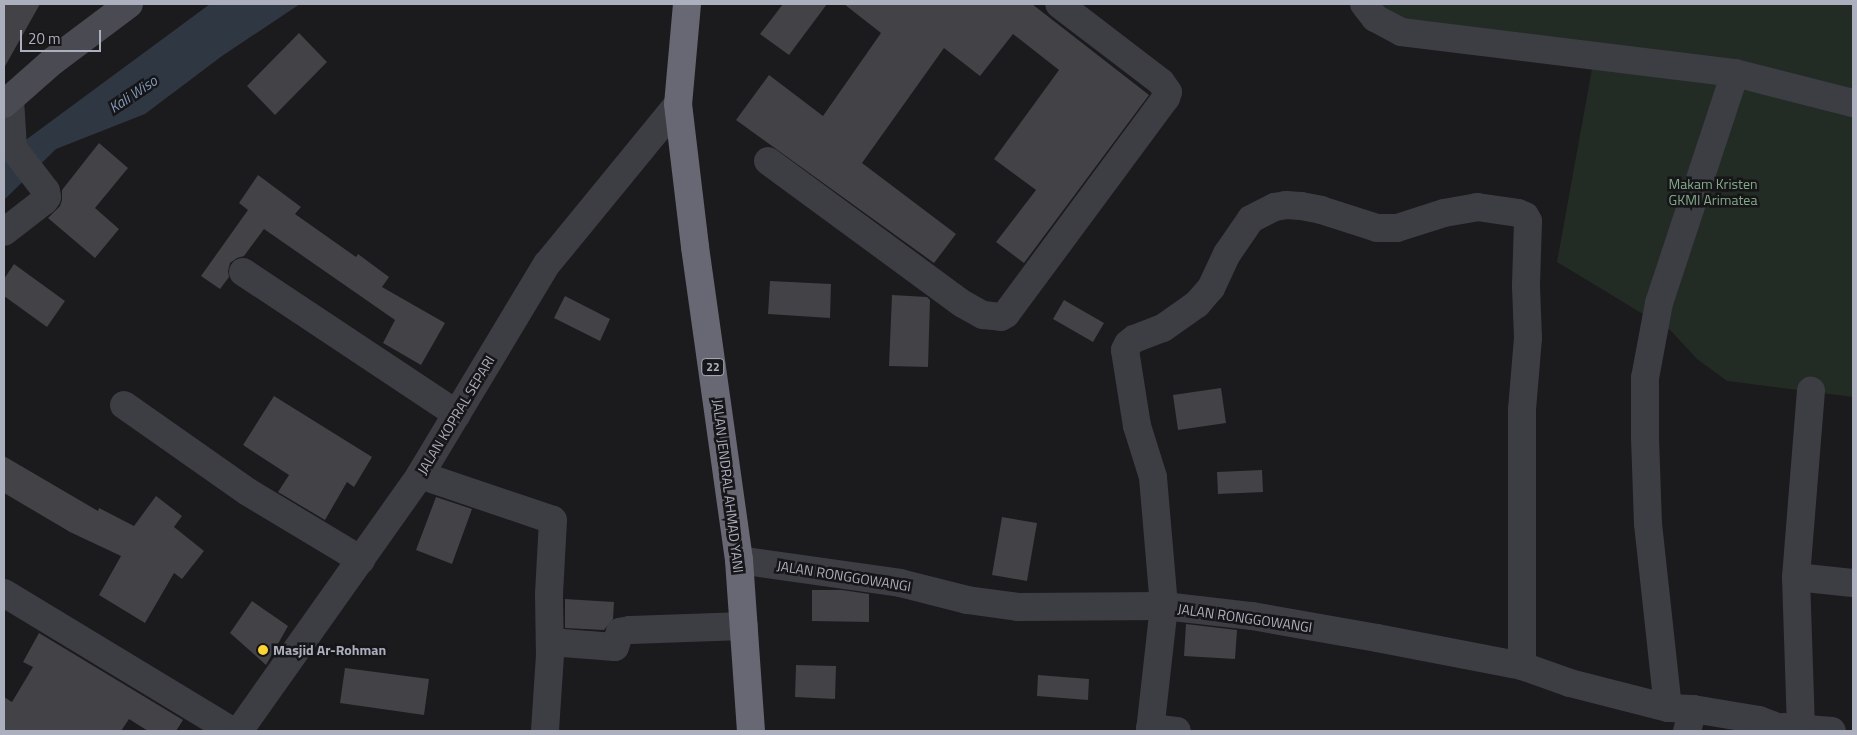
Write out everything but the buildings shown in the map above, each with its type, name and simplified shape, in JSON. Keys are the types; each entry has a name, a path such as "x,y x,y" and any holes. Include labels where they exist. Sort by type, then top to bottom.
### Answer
{"highway":[{"name":"JALAN JENDRAL AHMAD YANI","path":"687,4 678,104 739,560 751,731"}],"street":[{"path":"4,232 44,202 47,197 44,188 13,148 7,101 53,61 129,4"},
{"path":"768,161 964,304 991,317 1006,314 1166,98 1168,92 1160,82 1059,4"},
{"path":"1364,4 1375,18 1401,32 1735,73 1853,103"},
{"path":"1683,716 1648,524 1645,378 1659,303 1735,73"},
{"name":"JALAN KOPRAL SEPARI","path":"239,731 420,475 546,264 678,104"},
{"path":"1177,731 1150,730 1164,606 1153,477 1137,426 1125,357 1128,344 1163,328 1197,304 1211,288 1228,254 1252,219 1275,207 1301,206 1355,220 1377,228 1397,228 1444,213 1477,206 1518,213 1525,216 1529,228 1526,286 1528,338 1522,410 1522,666"},
{"path":"243,272 457,414"},
{"path":"1783,728 1811,391"},
{"path":"124,405 248,492 361,560"},
{"path":"420,475 553,520 550,642 545,731"},
{"name":"JALAN RONGGOWANGI","path":"739,560 900,583 967,600 1018,607 1164,606 1252,616 1522,666 1570,683 1683,716 1760,720 1783,728 1832,731"},
{"path":"1796,577 1853,582"},
{"path":"4,592 232,731"},
{"path":"550,642 615,646 620,632 630,630 744,626"}],"green space":[{"name":"Makam Kristen GKMI Arimatea","path":"1367,4 1853,4 1853,397 1727,381 1697,359 1671,331 1557,262 1595,52 1402,28"}],"water":[{"name":"Kali Wiso","path":"210,4 300,4 222,56 145,114 56,149 4,200 4,156"}],"place":[{"name":"Masjid Ar-Rohman","path":"263,650"}]}
